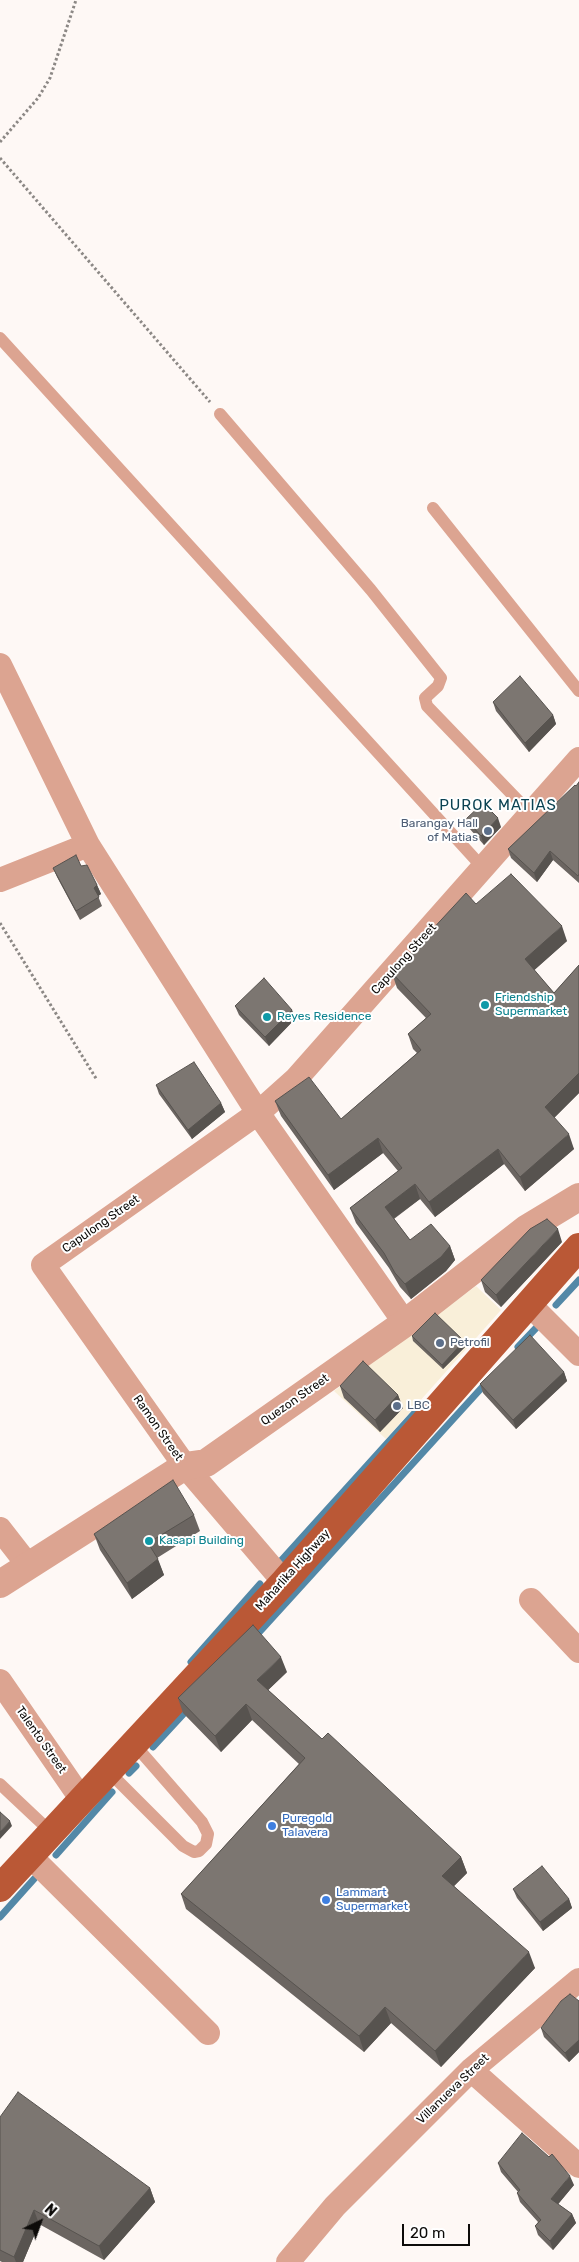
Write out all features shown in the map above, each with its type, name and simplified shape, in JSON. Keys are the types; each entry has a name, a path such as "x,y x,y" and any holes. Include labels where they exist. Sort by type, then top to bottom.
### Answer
{"main road":[{"name":"Maharlika Highway","path":"0,1888 284,1582 579,1247"}],"street":[{"path":"0,665 88,844 258,1112 405,1323"},
{"name":"Capulong Street","path":"43,1265 258,1112 296,1079 484,869 579,759"},
{"path":"0,880 88,844"},
{"name":"Quezon Street","path":"0,1584 185,1466 206,1463 405,1323 526,1229 579,1197"},
{"name":"Ramon Street","path":"43,1265 185,1466 284,1582"},
{"path":"528,1303 579,1354"},
{"path":"0,1529 28,1565"},
{"path":"531,1600 579,1651"},
{"name":"Talento Street","path":"0,1681 82,1800"},
{"path":"30,1856 208,2033"},
{"name":"Villanueva Street","path":"288,2262 335,2206 471,2070 579,1980"},
{"path":"471,2070 579,2166"}],"lane":[{"path":"0,338 484,869"},
{"path":"220,414 371,590 441,678 438,686 425,698 424,702 427,706 531,814"},
{"path":"433,508 579,691"},
{"path":"108,1771 183,1846 194,1852 199,1851 206,1844 208,1834 202,1822 134,1744"},
{"path":"0,1784 52,1832"}],"path":[{"path":"0,142 38,98 50,78 76,0"},
{"path":"0,158 220,414"},
{"path":"0,923 97,1080"}],"shaded area":[{"path":"476,1286 501,1310 386,1439 334,1391"}],"building":[{"path":"520,676 553,715 525,743 493,702"},
{"path":"579,782 579,874 578,876 550,851 534,873 508,849"},
{"path":"483,803 498,818 481,836 466,819"},
{"path":"76,855 81,866 87,865 97,885 94,888 99,897 76,911 53,868"},
{"path":"511,874 562,926 525,959 554,993 579,965 579,1073 545,1107 569,1134 520,1177 498,1149 429,1202 415,1184 385,1207 410,1240 431,1224 450,1246 441,1257 405,1284 395,1273 384,1253 350,1208 402,1168 378,1138 328,1175 275,1101 309,1077 341,1119 421,1050 408,1034 431,1014 392,973 466,893 476,904"},
{"name":"Reyes Residence","path":"264,978 292,1010 265,1037 235,1006"},
{"path":"194,1062 221,1103 188,1130 156,1085"},
{"path":"547,1219 558,1229 496,1295 481,1280 530,1229"},
{"name":"Petrofil","path":"435,1313 464,1341 442,1365 412,1336"},
{"path":"530,1335 564,1372 513,1420 480,1384"},
{"path":"363,1361 398,1395 375,1420 340,1386"},
{"name":"Kasapi Building","path":"173,1480 194,1515 148,1543 158,1559 127,1583 94,1534"},
{"name":"Lammart Supermarket","path":"253,1625 281,1657 257,1680 322,1739 328,1733 461,1857 442,1876 529,1952 435,2051 385,2007 359,2036 181,1894 305,1758 246,1704 215,1736 178,1698"},
{"path":"0,1812 10,1821 0,1832"},
{"path":"542,1866 569,1899 540,1922 513,1889"},
{"path":"570,1994 579,2001 579,2040 565,2053 541,2028 561,2001"},
{"path":"18,2092 150,2188 99,2246 34,2210 14,2257 0,2250 0,2117"},
{"path":"522,2133 549,2157 552,2154 570,2176 551,2199 572,2214 550,2241 535,2226 541,2220 517,2193 520,2190 498,2163"}],"waterway":[{"path":"556,1305 579,1280"},
{"path":"518,1347 537,1327"},
{"path":"254,1638 486,1383"},
{"path":"278,1564 419,1408"},
{"path":"191,1662 260,1584"},
{"path":"153,1747 189,1708"},
{"path":"129,1773 136,1766"},
{"path":"56,1855 112,1792"},
{"path":"0,1917 34,1879"}],"place":[{"name":"Barangay Hall of Matias","path":"488,831"},
{"name":"Friendship Supermarket","path":"485,1005"},
{"name":"Reyes Residence","path":"267,1017"},
{"name":"Petrofil","path":"440,1343"},
{"name":"LBC","path":"397,1406"},
{"name":"Kasapi Building","path":"149,1541"},
{"name":"Puregold Talavera","path":"272,1826"},
{"name":"Lammart Supermarket","path":"326,1900"}],"district":[{"name":"PUROK MATIAS","path":"498,806"}]}
